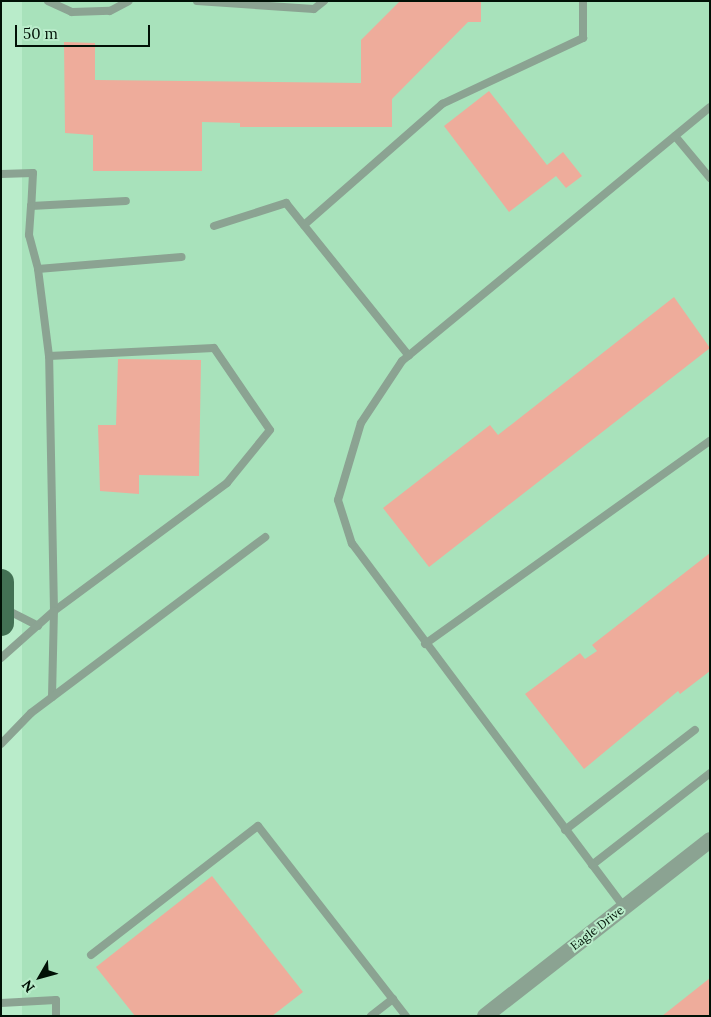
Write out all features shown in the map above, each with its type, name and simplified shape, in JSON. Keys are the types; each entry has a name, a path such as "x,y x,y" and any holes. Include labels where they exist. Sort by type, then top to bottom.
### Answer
{"main road":[{"path":"1,582 1,623"}],"street":[{"name":"Eagle Drive","path":"484,1016 710,840"}],"lane":[{"path":"48,1 72,12 110,11 129,1"},
{"path":"197,1 276,4 314,10 324,1"},
{"path":"304,225 442,104 583,38 583,1"},
{"path":"624,907 425,644 352,544 338,500 361,423 408,356 710,107"},
{"path":"675,136 710,178"},
{"path":"1,174 33,173 29,235 38,269 49,356 54,611 52,697"},
{"path":"31,206 126,200"},
{"path":"214,226 286,203 408,356"},
{"path":"38,269 182,257"},
{"path":"1,658 54,611 227,483 270,430 214,348 49,356"},
{"path":"425,644 710,440"},
{"path":"1,744 52,697 265,537"},
{"path":"2,608 38,626"},
{"path":"566,830 696,730"},
{"path":"592,865 710,773"},
{"path":"91,955 258,826 406,1016"},
{"path":"371,1016 393,999"},
{"path":"1,1003 56,1000 56,1016"}],"shaded area":[{"path":"22,1 710,1 710,1016 22,1016"}],"building":[{"path":"400,1 481,1 481,22 468,22 392,99 392,127 240,127 240,123 202,122 202,171 93,171 93,135 65,133 64,42 95,43 95,80 361,83 361,40"},
{"path":"489,91 547,165 563,152 582,176 566,188 556,176 509,212 444,126"},
{"path":"674,297 710,348 429,567 383,508 490,425 498,435"},
{"path":"118,359 201,360 199,476 139,475 139,494 100,491 98,425 116,425"},
{"path":"710,553 710,671 680,694 678,691 584,769 525,694 580,653 585,659 597,651 592,645"},
{"path":"212,876 303,992 272,1016 135,1016 96,967"},
{"path":"710,978 710,1016 662,1016"}]}
